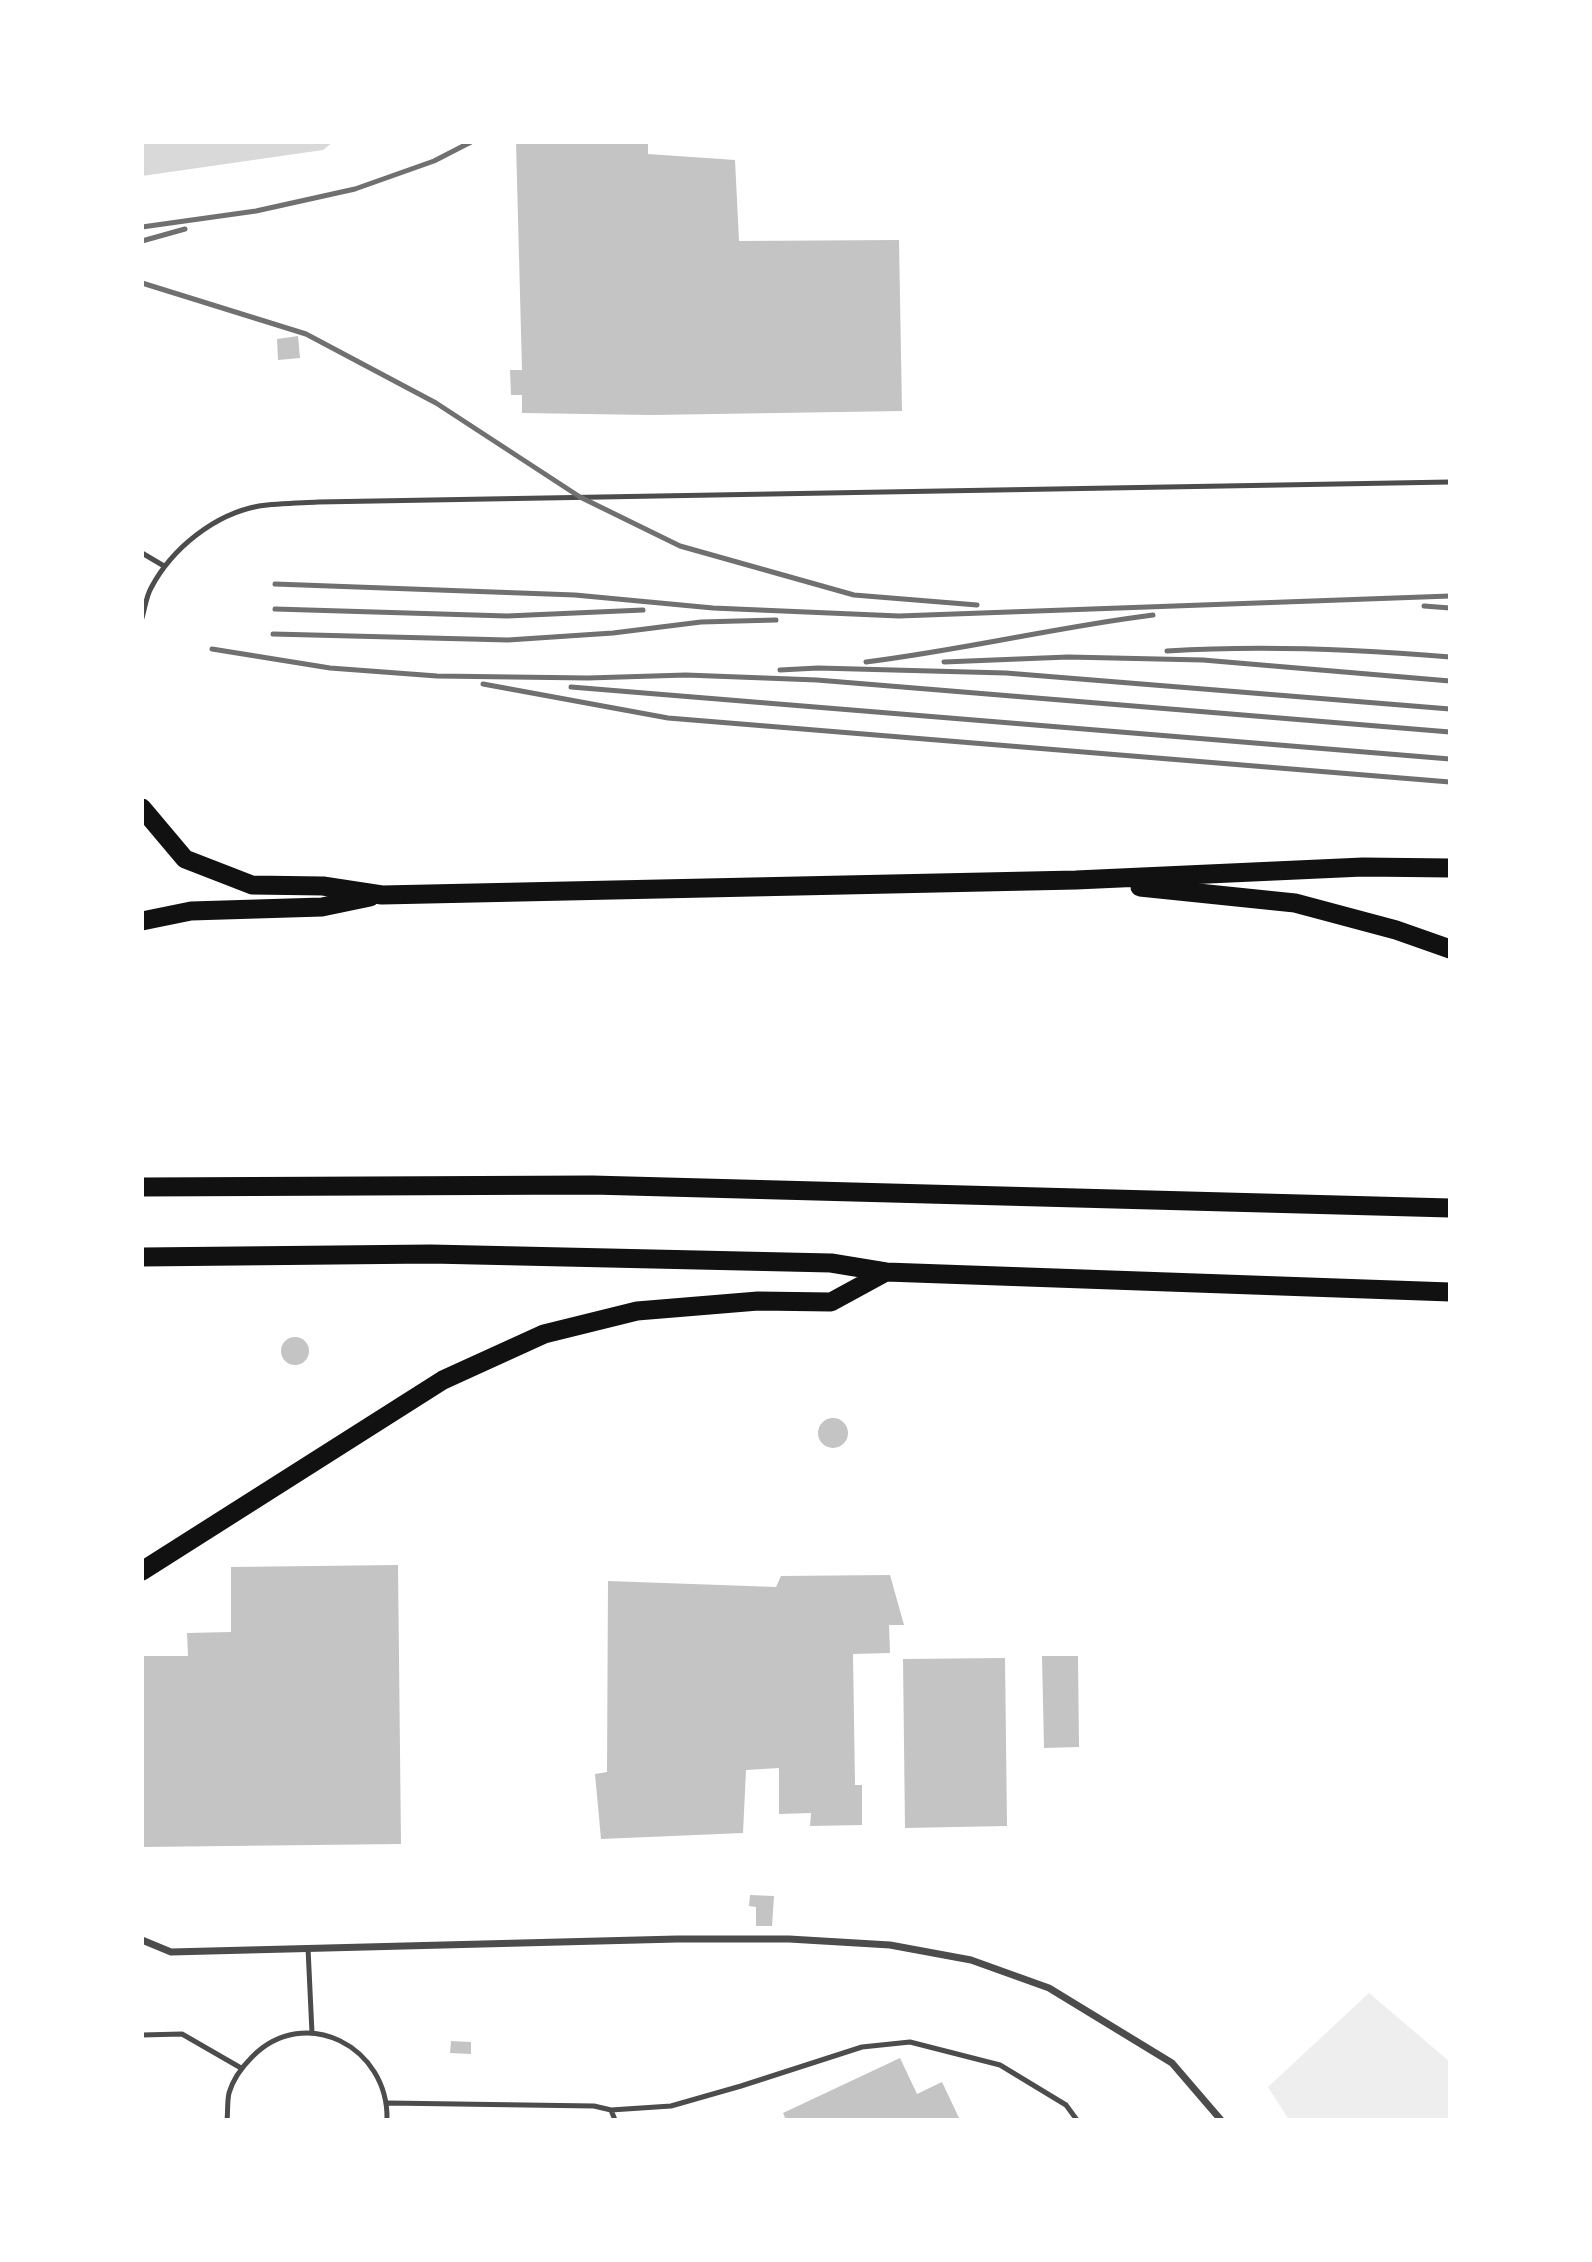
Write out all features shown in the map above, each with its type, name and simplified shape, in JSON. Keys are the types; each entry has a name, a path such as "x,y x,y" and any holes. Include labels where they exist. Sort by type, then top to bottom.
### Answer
{"highway":[{"path":"142,808 186,859 252,884 323,886 382,895 1076,880 1363,867 1450,868"},
{"path":"1076,880 1295,903 1396,930 1450,949"},
{"path":"142,921 191,911 322,908 382,895"},
{"path":"142,1186 592,1185 1450,1208"},
{"path":"142,1257 431,1254 831,1263 886,1272 1450,1292"},
{"path":"142,1571 443,1380 544,1334 637,1311 758,1301 831,1302 886,1272"}],"street":[{"path":"142,1940 171,1952 677,1939 789,1939 890,1945 971,1960 1049,1988 1172,2063 1221,2120"}],"lane":[{"path":"142,618 150,590 164,566 182,546 208,527 236,512 260,506 318,502 1450,482"},
{"path":"142,553 164,566"},
{"path":"308,1948 312,2034"},
{"path":"227,2120 229,2092 241,2068 261,2048 286,2036 312,2034 339,2040 363,2055 379,2077 388,2103 387,2120"},
{"path":"142,2035 182,2035 241,2068"},
{"path":"388,2103 594,2106 611,2110 671,2106 862,2047 910,2042 1000,2065 1066,2105 1077,2120"},
{"path":"611,2110 615,2120"}],"shaded area":[{"path":"142,142 333,142 323,150 142,176"},
{"path":"1369,1993 1450,2062 1450,2120 1289,2120 1268,2087"}],"building":[{"path":"516,142 648,142 648,154 735,160 739,241 899,240 902,411 652,415 522,413 522,395 511,395 510,370 522,370"},
{"path":"298,336 300,358 278,360 277,339"},
{"path":"295,1337 305,1341 309,1351 305,1361 295,1365 285,1361 281,1351 285,1341"},
{"path":"833,1418 844,1422 848,1433 844,1444 833,1448 822,1444 818,1433 822,1422"},
{"path":"398,1565 401,1844 142,1847 142,1656 188,1656 187,1633 231,1632 231,1567"},
{"path":"890,1575 904,1625 889,1625 890,1653 853,1654 855,1785 862,1785 862,1825 810,1826 811,1813 779,1814 779,1768 746,1770 743,1833 601,1839 595,1774 607,1772 608,1581 776,1587 781,1576"},
{"path":"1042,1656 1078,1656 1079,1747 1044,1748"},
{"path":"1005,1658 1007,1826 905,1828 903,1659"},
{"path":"750,1895 774,1896 772,1926 756,1926 756,1907 749,1906"},
{"path":"451,2041 471,2042 471,2054 450,2053"},
{"path":"900,2058 917,2094 942,2082 960,2120 786,2120 783,2113"}],"railway":[{"path":"142,227 256,211 355,189 434,161 471,142"},
{"path":"142,241 185,229"},
{"path":"142,283 306,334 436,403 580,497 680,546 854,595 977,605"},
{"path":"275,584 575,595 713,608 899,616 1450,596"},
{"path":"1424,606 1450,608"},
{"path":"275,609 507,616 643,610"},
{"path":"866,662 1153,615"},
{"path":"273,634 508,640 613,633 701,622 776,620"},
{"path":"212,649 330,668 437,676 588,678 686,675 817,680 1450,732"},
{"path":"1167,651 1309,649 1450,657"},
{"path":"944,662 1068,657 1203,660 1450,681"},
{"path":"780,670 818,668 1006,673 1450,709"},
{"path":"483,684 668,718 1450,782"},
{"path":"571,687 1450,759"}]}
